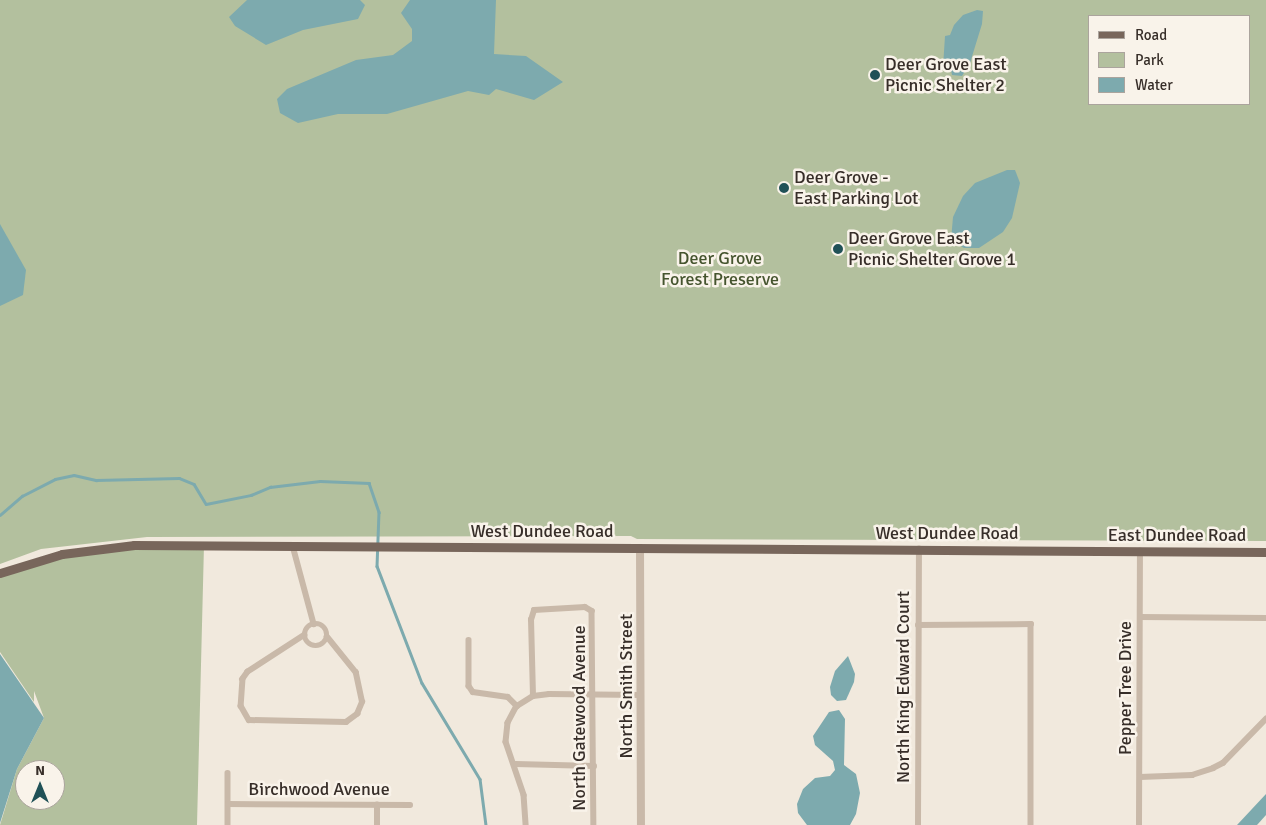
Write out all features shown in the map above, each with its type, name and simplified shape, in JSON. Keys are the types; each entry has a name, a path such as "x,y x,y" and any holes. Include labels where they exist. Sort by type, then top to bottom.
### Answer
{"main road":[{"name":"West Dundee Road","path":"0,573 62,554 134,545 1087,551"},
{"name":"East Dundee Road","path":"1087,551 1266,552"}],"street":[{"path":"293,546 314,624"},
{"name":"North Smith Street","path":"640,548 641,825"},
{"name":"North King Edward Court","path":"918,825 919,549"},
{"name":"Pepper Tree Drive","path":"1139,825 1140,551"},
{"name":"North Gatewood Avenue","path":"533,696 531,620 534,610 585,607 592,611 595,696 594,825"},
{"path":"1140,617 1266,618"},
{"path":"314,624 324,627 327,637 356,673 362,702 357,714 346,722 249,720 241,706 243,679 248,672 305,635 314,624"},
{"path":"918,625 1031,624 1031,825"},
{"path":"305,635 307,642 317,646 327,637"},
{"path":"469,640 469,686 473,692 508,697 517,706"},
{"path":"526,825 524,795 516,764 506,742 508,723 517,706 533,696 641,696"},
{"path":"1140,777 1192,775 1213,768 1223,763 1266,720"},
{"path":"516,764 594,766"},
{"path":"228,773 228,825"},
{"name":"Birchwood Avenue","path":"228,804 410,805"},
{"path":"377,805 377,825"}],"green space":[{"name":"Deer Grove Forest Preserve","path":"0,0 1266,0 1266,541 637,539 631,536 147,537 41,549 0,564"},
{"path":"204,545 197,825 0,825 15,776 15,810 65,810 65,760 22,760 44,718 34,691 34,702 0,652 0,573 103,549"}],"water":[{"path":"247,0 360,0 365,5 358,19 303,30 266,45 235,26 229,17"},
{"path":"410,0 496,0 494,54 526,56 563,82 534,100 496,89 489,95 468,91 387,114 338,114 298,123 280,113 277,99 287,89 356,60 393,55 412,41 412,29 401,13"},
{"path":"977,10 983,11 982,24 970,63 962,76 952,75 951,70 943,67 945,36 950,35 954,25 963,15"},
{"path":"1007,170 1015,170 1020,183 1012,218 1003,232 979,248 964,248 951,240 953,217 963,196 975,183"},
{"path":"0,224 26,270 23,295 0,306"},
{"path":"0,654 44,718 22,760 15,760 15,775 0,823"},
{"path":"848,656 855,674 854,682 846,700 837,701 831,695 830,687 835,671"},
{"path":"839,710 845,719 844,765 856,774 860,793 856,814 850,825 807,825 798,813 797,804 803,789 815,778 830,776 835,770 833,761 815,745 813,736 829,712"},
{"path":"1266,794 1266,815 1257,825 1237,825"}],"waterway":[{"path":"0,515 22,496 55,479 74,475 96,480 179,478 194,484 206,504 251,495 270,487 320,481 369,483 379,512 377,566 422,683 480,779 486,825"}],"place":[{"name":"Deer Grove East Picnic Shelter 2","path":"875,75"},
{"name":"Deer Grove - East Parking Lot","path":"784,188"},
{"name":"Deer Grove East Picnic Shelter Grove 1","path":"838,249"}]}
